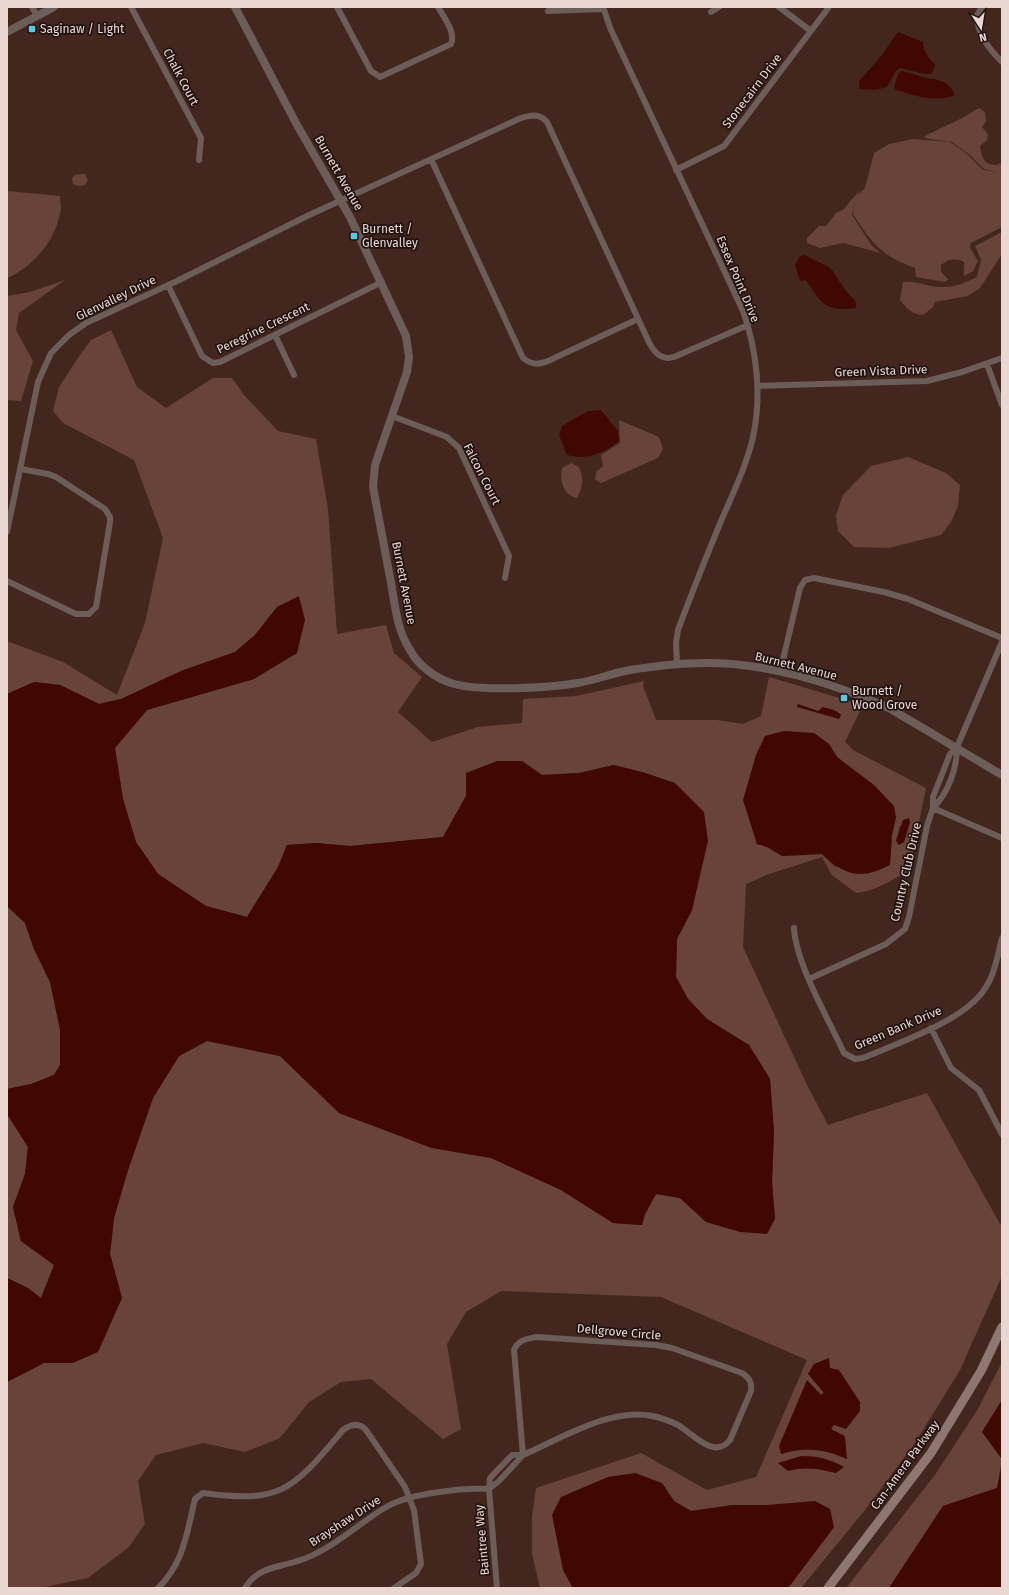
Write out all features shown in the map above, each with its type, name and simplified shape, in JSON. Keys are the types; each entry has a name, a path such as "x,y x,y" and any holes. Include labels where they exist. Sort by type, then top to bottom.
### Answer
{"main road":[{"name":"Can-Amera Parkway","path":"828,1588 931,1453 981,1372 1002,1327"}],"street":[{"path":"32,7 37,16"},
{"path":"7,32 54,7"},
{"name":"Chalk Court","path":"131,7 201,138 199,160"},
{"name":"Burnett Avenue","path":"234,7 293,118 362,239 403,325 408,346 407,372 375,465 373,487 399,626 410,651 418,661 434,675 450,683 474,687 565,685 580,683 629,670 677,664 725,663 780,672 850,692 872,700 889,708 1002,774"},
{"path":"337,7 371,71 380,77 451,44 453,38 452,32 438,7"},
{"path":"711,12 719,7"},
{"path":"779,7 811,31"},
{"name":"Stonecairn Drive","path":"676,170 724,146 829,7"},
{"path":"982,7 977,15 979,30 988,47 1002,62"},
{"path":"548,11 603,8"},
{"name":"Essex Point Drive","path":"603,8 748,325 756,366 757,386 753,437 740,477 678,630 676,643 677,664"},
{"name":"Glenvalley Drive","path":"7,532 38,382 52,353 69,335 86,323 341,201 521,118 536,115 542,116 547,122 638,319"},
{"path":"431,159 523,358 527,361 540,364 638,319 654,352 659,356 669,359 748,325"},
{"name":"Peregrine Crescent","path":"168,285 202,356 206,360 213,363 220,362 382,282"},
{"path":"274,335 294,375"},
{"name":"Green Vista Drive","path":"757,386 927,380 955,375 1002,358"},
{"path":"987,364 1002,405"},
{"name":"Falcon Court","path":"392,416 447,437 459,448 509,556 505,578"},
{"path":"7,581 76,614 85,615 91,613 96,607 110,522 110,517 106,509 56,477 21,469"},
{"path":"780,672 800,588 805,580 814,578 884,592 908,599 1002,638"},
{"name":"Country Club Drive","path":"809,978 886,944 904,929 909,917 927,826 933,808 934,797 950,754 957,747 1002,642"},
{"name":"Country Club Drive","path":"933,808 941,800 957,762 957,747"},
{"path":"933,808 1002,838"},
{"name":"Green Bank Drive","path":"794,928 795,943 809,978 844,1053 855,1059 863,1058 931,1028 964,1011 980,997 992,977 1002,938"},
{"path":"931,1028 951,1068 979,1090 1002,1134"},
{"name":"Dellgrove Circle","path":"489,1489 499,1481 523,1455 591,1424 618,1416 636,1413 666,1419 710,1446 720,1448 726,1445 730,1440 752,1391 752,1384 749,1378 742,1373 672,1348 649,1344 536,1337 522,1340 516,1344 514,1350 523,1455"},
{"path":"158,1588 176,1565 183,1550 193,1505 198,1495 203,1493 247,1497 268,1495 281,1490 292,1484 309,1471 349,1426 356,1425 362,1426 366,1430 405,1487 414,1510 421,1564 416,1573 394,1588"},
{"name":"Dellgrove Circle","path":"489,1489 490,1478 495,1471 512,1455 523,1455"},
{"name":"Brayshaw Drive","path":"245,1588 259,1573 279,1565 294,1563 321,1551 388,1506 410,1498 475,1488 489,1489"},
{"name":"Baintree Way","path":"489,1489 497,1588"}],"shaded area":[{"path":"898,32 923,42 927,54 935,64 932,74 924,74 900,68 896,71 887,87 875,90 859,89 859,81 879,59"},
{"path":"901,71 942,81 949,86 955,95 933,99 896,90 894,87 898,74"},
{"path":"979,108 985,112 986,122 982,127 988,134 987,140 980,146 982,155 989,164 997,165 1002,163 1002,172 1000,172 1002,174 1002,227 971,243 970,248 978,261 973,271 964,276 964,262 952,260 941,265 941,272 948,279 945,282 916,277 915,268 885,253 866,233 853,214 856,197 852,215 872,246 881,253 843,243 820,248 807,243 807,238 819,226 826,226 837,212 843,210 860,190 857,196 865,188 874,153 889,144 913,139 950,142 967,154 983,170 998,172 984,169 971,156 952,142 923,137"},
{"path":"85,174 88,180 85,185 78,186 73,184 72,178 75,175"},
{"path":"7,191 60,196 61,212 53,234 41,252 25,267 7,278"},
{"path":"1002,232 1002,254 980,288 968,296 935,302 933,307 923,315 916,314 905,306 900,300 903,282 948,287 961,284 977,277 981,260 975,246"},
{"path":"804,255 827,266 833,271 845,290 856,302 856,308 837,309 831,307 825,304 816,295 806,280 800,281 795,265 800,256"},
{"path":"65,280 19,313 16,330 33,361 21,401 7,400 7,296 30,292"},
{"path":"111,330 137,387 166,408 213,378 232,378 244,395 278,431 316,439 328,509 337,634 386,625 394,653 422,677 398,712 432,742 478,727 522,723 523,699 576,696 644,681 643,686 656,720 717,720 743,724 761,716 769,677 863,705 845,742 853,750 926,788 909,871 877,888 856,893 832,875 822,857 769,874 746,884 743,947 807,1085 828,1125 927,1093 1000,1224 1002,1223 1002,1276 960,1370 915,1443 865,1510 801,1588 788,1588 834,1527 767,1505 733,1505 691,1511 674,1501 662,1483 563,1570 573,1588 540,1588 532,1554 532,1517 536,1488 641,1453 707,1490 756,1477 807,1360 661,1297 501,1291 466,1312 447,1344 461,1429 443,1439 371,1379 341,1382 309,1402 280,1438 245,1452 203,1443 156,1455 138,1481 145,1524 129,1547 88,1578 40,1588 7,1588 7,1382 44,1363 73,1363 122,1298 110,1254 114,1218 128,1170 153,1098 179,1056 207,1041 280,1056 339,1113 432,1148 491,1158 561,1190 613,1223 642,1225 645,1214 656,1194 680,1198 706,1222 775,1219 772,1182 774,1132 770,1079 749,1045 707,1019 688,999 676,977 677,939 692,910 675,783 614,765 579,773 542,775 522,761 466,773 466,796 443,837 350,846 316,843 287,845 278,867 247,917 206,906 158,874 136,842 123,799 115,748 147,710 254,679 299,597 277,607 255,635 235,652 181,671 121,699 99,704 60,685 34,682 7,694 7,641 63,662 117,695 145,623 163,538 134,460 63,423 53,411 59,387 91,340","holes":["829,744 837,757 854,771 896,817 892,835 890,865 835,867 822,854 783,856 767,847 757,844 744,800 750,781","910,822 904,842 900,845 896,841 900,826","807,1381 821,1395 824,1392 834,1425 831,1429 847,1459 831,1453 815,1450 798,1450 781,1454","833,1461 836,1473 818,1468 800,1467"]},
{"path":"601,410 618,431 619,441 613,446 594,455 581,457 567,455 559,435 562,426 588,411"},
{"path":"619,420 659,437 663,449 658,458 601,483 595,480 596,472 603,466 601,455 620,443"},
{"path":"908,457 946,473 960,485 958,506 951,522 941,535 888,548 854,547 838,531 836,515 843,495 871,466"},
{"path":"571,463 579,467 582,475 582,486 577,498 568,494 563,486 561,477 562,468"},
{"path":"299,596 305,620 297,653 254,679 147,710 115,748 123,799 136,842 158,874 206,906 247,917 278,867 287,845 316,843 350,846 443,837 466,796 466,773 497,761 522,761 542,775 579,773 614,765 675,783 704,812 708,841 692,910 677,939 676,977 688,999 707,1019 749,1045 770,1079 774,1132 772,1182 775,1219 767,1234 740,1232 706,1222 680,1198 656,1194 645,1214 642,1225 613,1223 561,1190 491,1158 432,1148 339,1113 280,1056 207,1041 179,1056 153,1098 128,1170 114,1218 110,1254 122,1298 98,1352 73,1363 44,1363 7,1382 7,1278 28,1288 41,1298 54,1265 21,1241 13,1207 25,1174 28,1147 7,1114 7,1089 31,1084 54,1075 60,1065 60,1029 50,982 34,949 25,923 7,906 7,694 34,682 60,685 99,704 121,699 181,671 235,652 255,635 277,607"},
{"path":"798,704 818,711 823,707 835,711 841,715 839,719 797,707"},
{"path":"784,731 814,733 829,744 837,757 874,785 894,806 896,817 892,835 890,865 870,873 854,873 838,867 822,854 782,856 767,847 757,844 743,800 756,755 765,736"},
{"path":"909,818 910,822 904,842 899,845 896,841 903,820"},
{"path":"7,906 25,923 34,949 50,982 60,1029 60,1065 54,1075 31,1084 7,1089"},
{"path":"7,1114 28,1147 25,1174 13,1207 21,1241 54,1265 41,1299 28,1288 7,1278"},
{"path":"829,1358 830,1368 839,1370 860,1402 860,1411 846,1429 834,1425 831,1429 845,1436 847,1459 823,1451 807,1449 781,1454 779,1446 807,1380 821,1395 824,1393 808,1374 814,1364"},
{"path":"1002,1362 1002,1400 982,1432 1002,1459 997,1488 943,1506 889,1588 846,1588 935,1475 978,1409"},
{"path":"1002,1400 1002,1459 982,1432"},
{"path":"801,1456 823,1458 844,1467 836,1473 807,1468 788,1471 778,1463"},
{"path":"1002,1465 1002,1588 889,1588 943,1506 997,1488"},
{"path":"635,1473 662,1483 674,1501 691,1511 733,1505 767,1505 815,1501 830,1509 834,1527 788,1588 573,1588 563,1570 552,1515 561,1497 608,1477"}],"place":[{"name":"Saginaw / Light","path":"32,29"},
{"name":"Burnett / Glenvalley","path":"354,236"},
{"name":"Burnett / Wood Grove","path":"844,698"}]}
